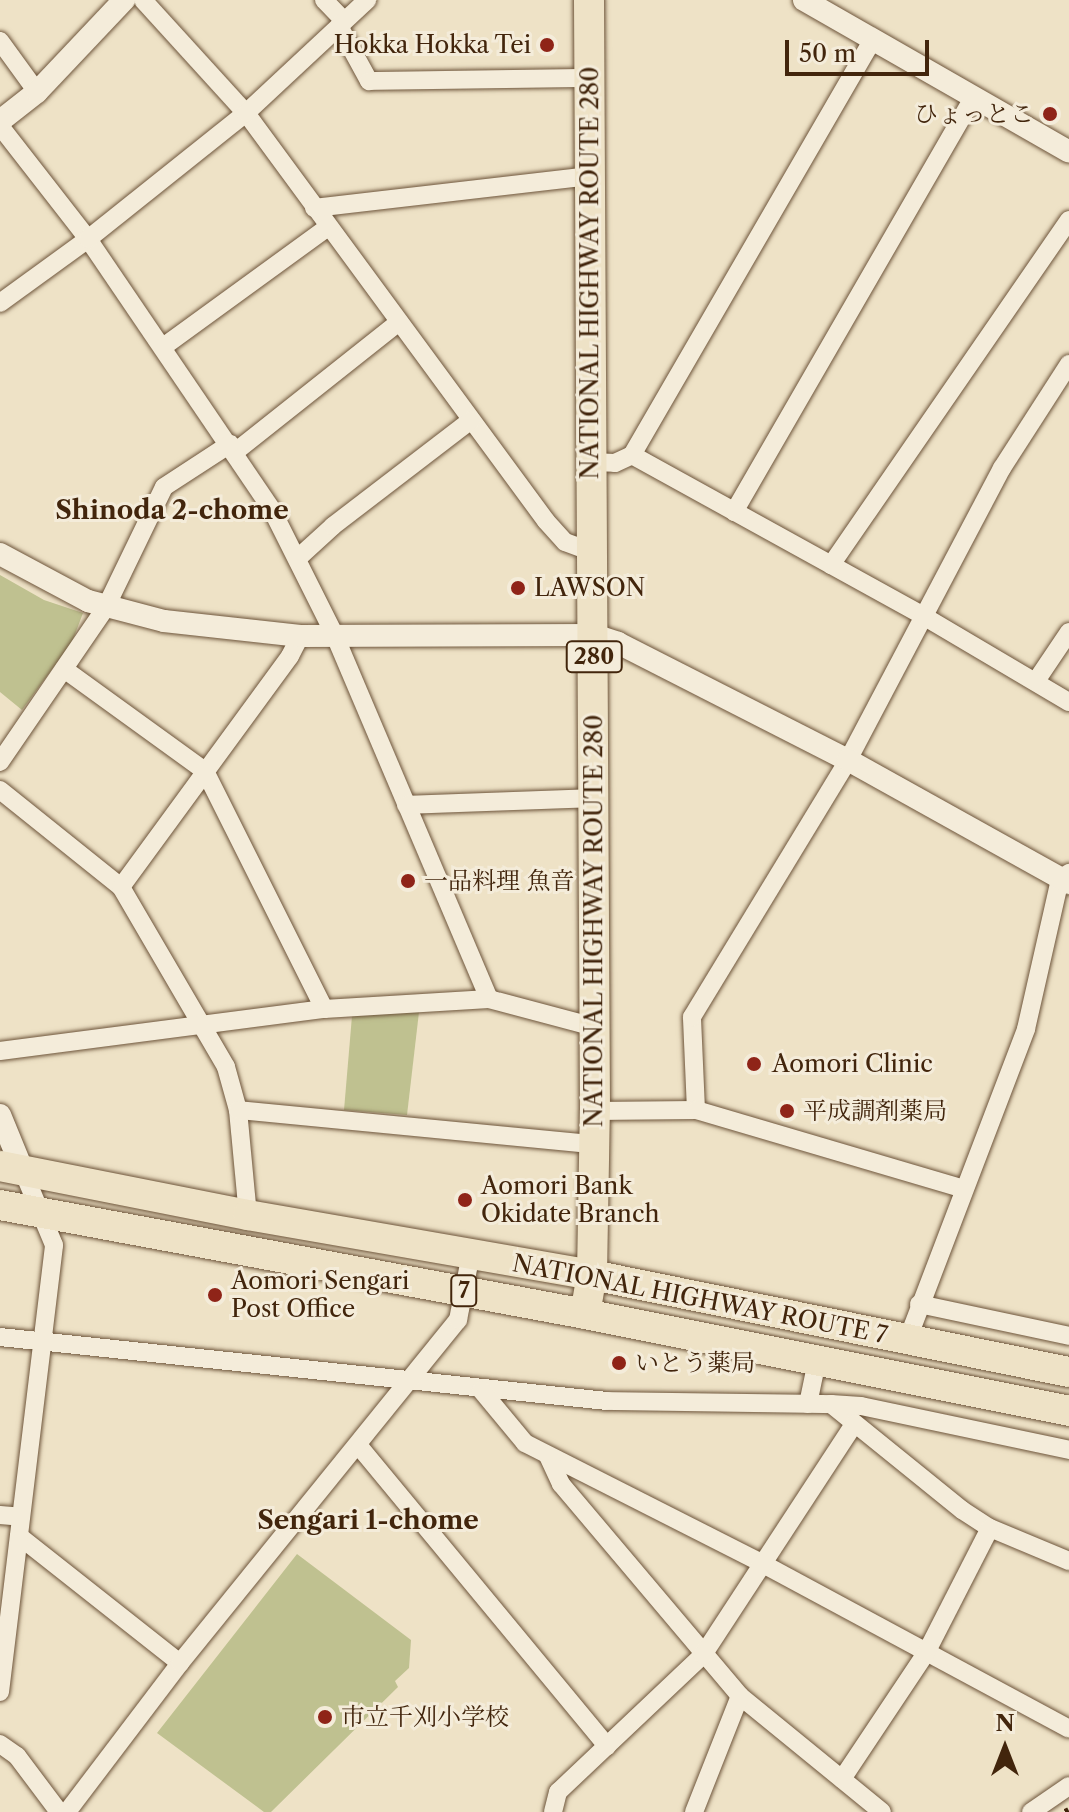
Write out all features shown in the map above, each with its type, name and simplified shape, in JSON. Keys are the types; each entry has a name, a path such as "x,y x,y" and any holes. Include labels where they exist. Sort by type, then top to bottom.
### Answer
{"highway":[{"name":"NATIONAL HIGHWAY ROUTE 280","path":"585,1314 592,1275 595,1111 589,0"},
{"name":"NATIONAL HIGHWAY ROUTE 7","path":"12,1169 248,1215 592,1275 1069,1372"},
{"name":"NATIONAL HIGHWAY ROUTE 7","path":"0,1205 585,1314 1069,1411"}],"street":[{"path":"124,0 37,92 0,123 88,239 163,347 232,448 298,558 335,636 489,999"},
{"path":"143,0 246,113 546,521 565,542 592,552"},
{"path":"324,0 342,23 369,81 589,78"},
{"path":"0,303 88,239 246,113 367,0"},
{"path":"804,0 1069,152"},
{"path":"590,462 615,463 632,455 873,39"},
{"path":"0,41 37,92"},
{"path":"734,512 973,98"},
{"path":"314,208 590,176"},
{"path":"831,565 1069,220"},
{"path":"163,347 328,227"},
{"path":"0,762 106,607 164,487 232,448 398,323"},
{"path":"696,1110 692,1017 848,760 1002,468 1069,364"},
{"path":"298,558 333,526 471,420"},
{"path":"632,455 925,617 1069,702"},
{"path":"0,554 62,590 106,607 164,621 300,636 594,635 618,643 848,760 1066,878 1026,1029 919,1304 919,1343"},
{"path":"1036,681 1069,632"},
{"path":"121,887 290,656 300,636"},
{"path":"64,669 205,771 324,1009"},
{"path":"0,790 121,887 226,1067 238,1110 248,1215"},
{"path":"406,805 594,798"},
{"path":"0,1051 324,1009 489,999 594,1027"},
{"path":"238,1110 594,1144"},
{"path":"595,1111 696,1110 964,1189"},
{"path":"0,1115 12,1169 41,1213 54,1245 40,1341 35,1428 4,1619 0,1692"},
{"path":"67,1812 180,1663 458,1320 471,1254"},
{"path":"919,1304 1069,1336"},
{"path":"0,1337 411,1379 481,1390 686,1405 861,1406 1069,1450"},
{"path":"808,1404 817,1361"},
{"path":"481,1390 525,1443 765,1565 1069,1729"},
{"path":"831,1404 927,1484 990,1528 1069,1561"},
{"path":"553,1812 558,1792 703,1655 765,1565 854,1424"},
{"path":"358,1445 607,1746"},
{"path":"548,1456 561,1484 740,1696 882,1812"},
{"path":"0,1515 20,1527 180,1663"},
{"path":"842,1779 926,1653 990,1528"},
{"path":"694,1812 740,1696"},
{"path":"0,1744 17,1756 59,1812"},
{"path":"1031,1812 1069,1786"}],"green space":[{"path":"0,575 44,600 83,613 72,642 22,710 0,692"},
{"path":"419,1012 407,1115 344,1110 352,1016"},
{"path":"297,1554 411,1640 409,1668 395,1681 398,1687 271,1812 264,1812 157,1733"}],"railway":[{"path":"1065,1812 1069,1810"}],"place":[{"name":"Hokka Hokka Tei","path":"547,45"},
{"name":"ひょっとこ","path":"1050,114"},
{"name":"LAWSON","path":"518,588"},
{"name":"一品料理 魚音","path":"408,881"},
{"name":"Aomori Clinic","path":"754,1064"},
{"name":"平成調剤薬局","path":"787,1111"},
{"name":"Aomori Bank Okidate Branch","path":"465,1200"},
{"name":"Aomori Sengari Post Office","path":"215,1295"},
{"name":"いとう薬局","path":"619,1363"},
{"name":"市立千刈小学校","path":"325,1717"}],"district":[{"name":"Shinoda 2-chome","path":"172,511"},
{"name":"Sengari 1-chome","path":"368,1521"}]}
